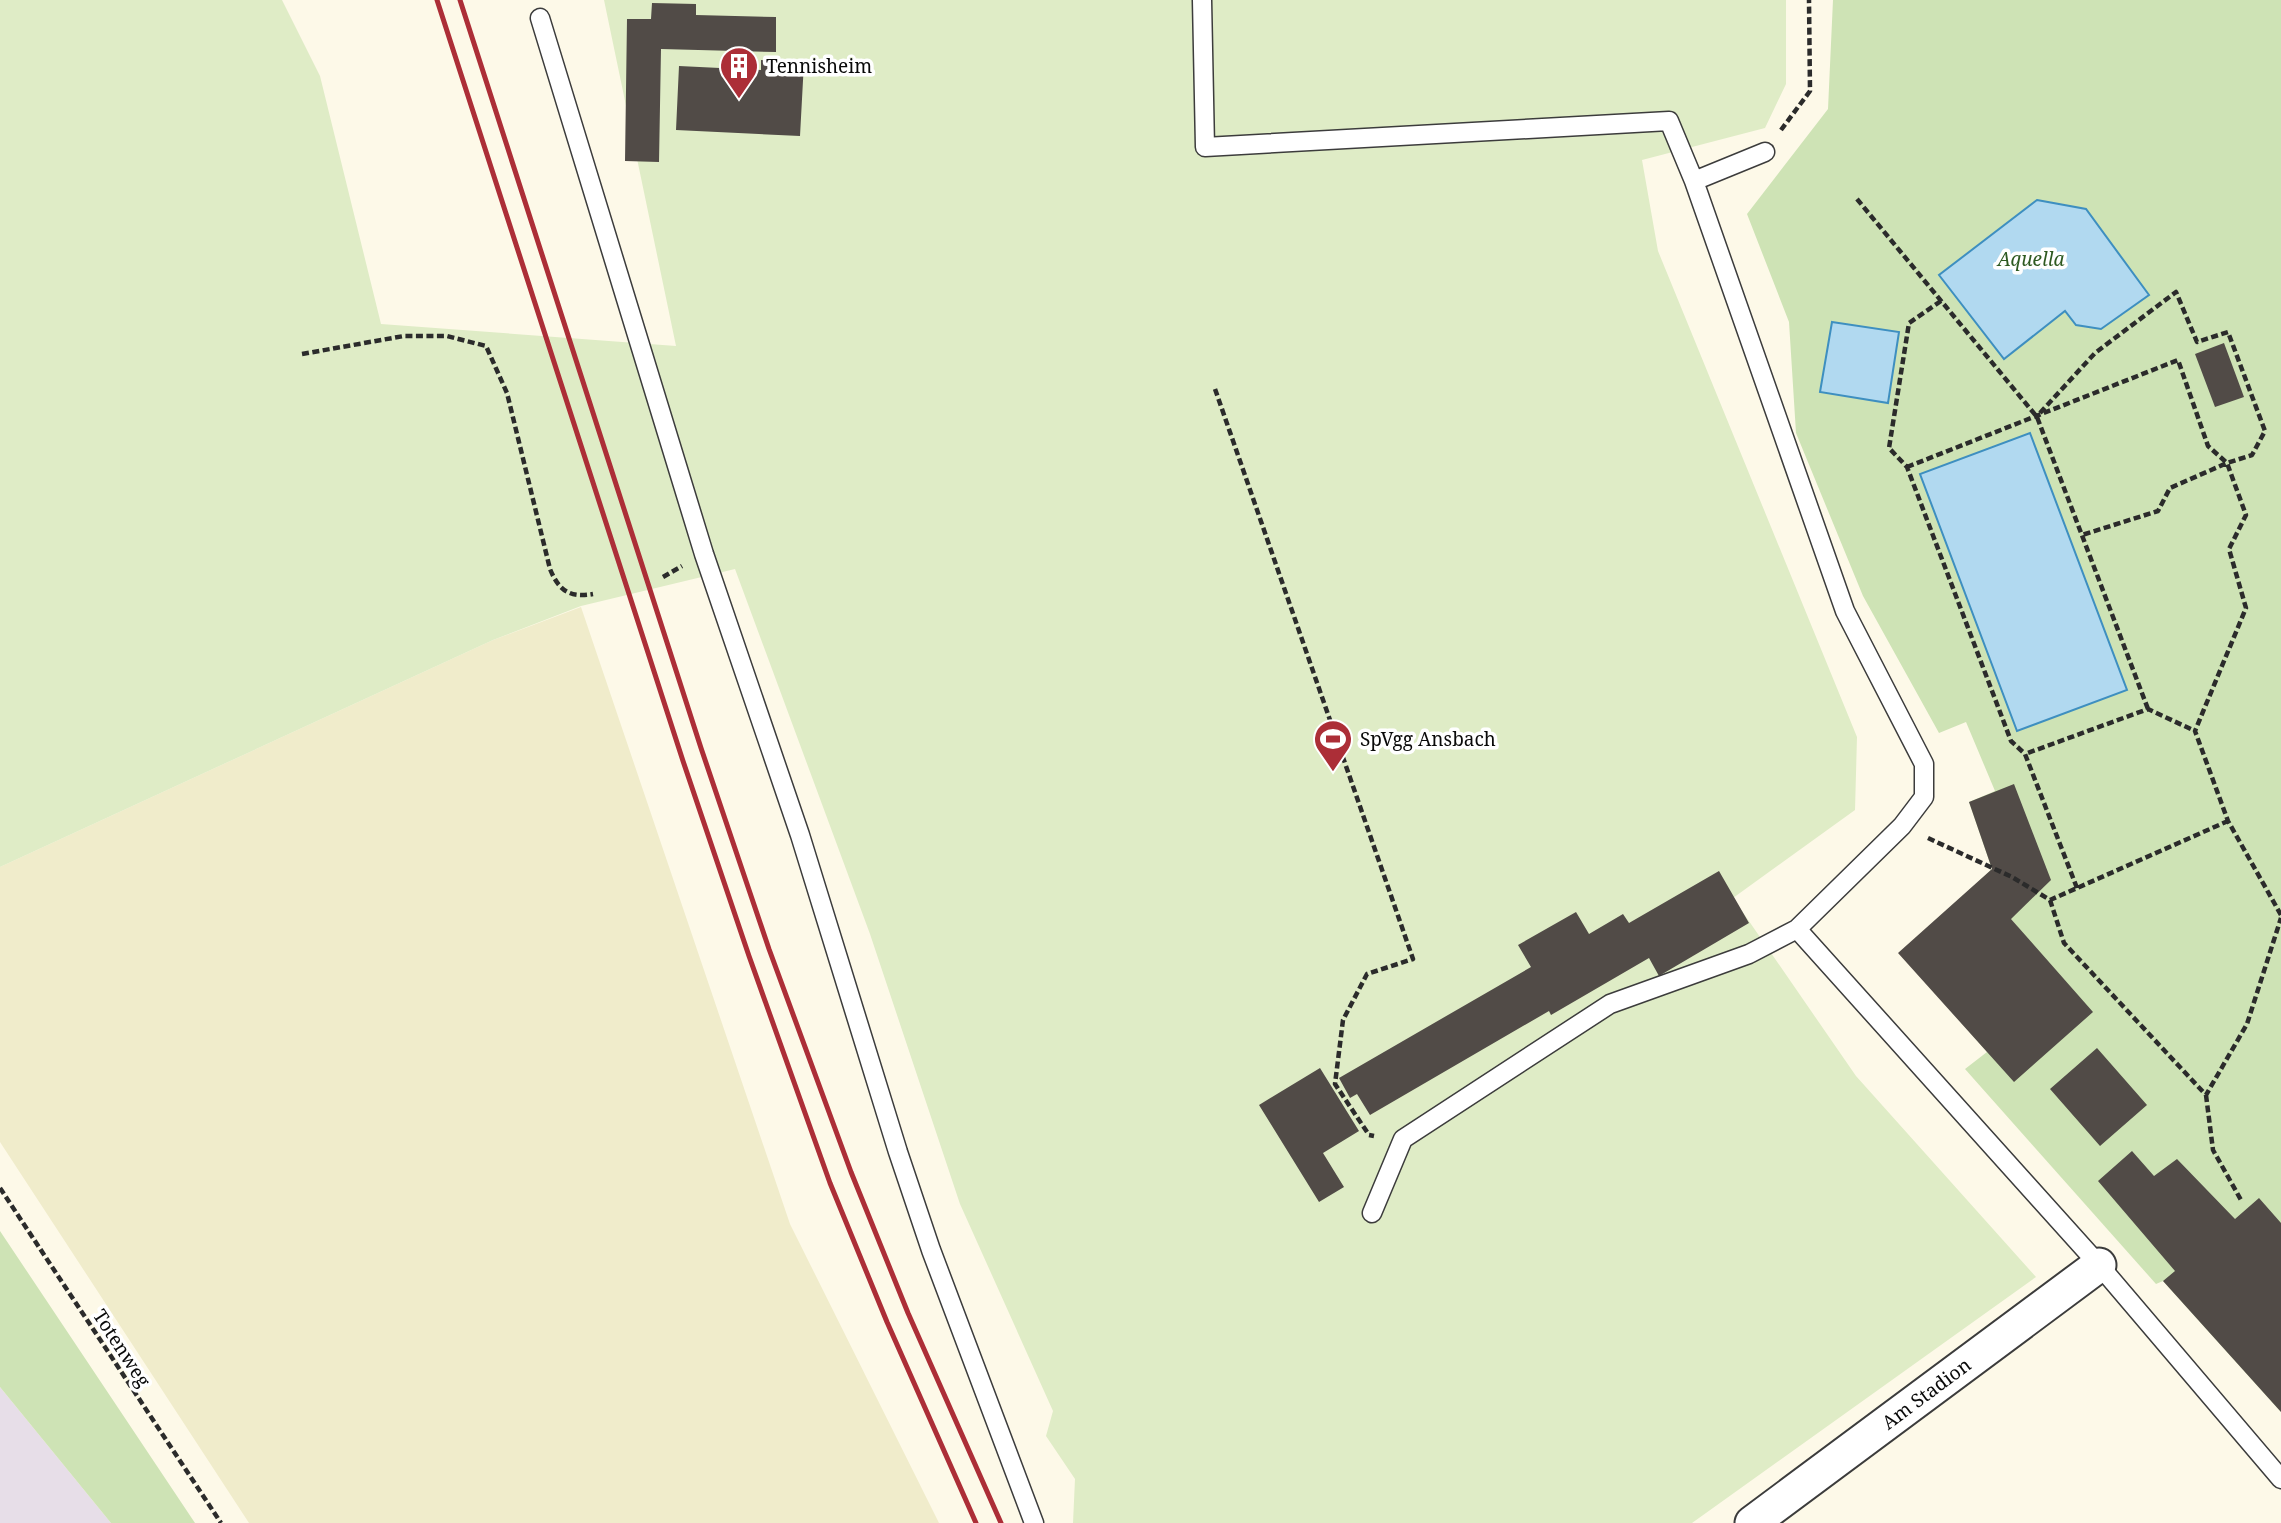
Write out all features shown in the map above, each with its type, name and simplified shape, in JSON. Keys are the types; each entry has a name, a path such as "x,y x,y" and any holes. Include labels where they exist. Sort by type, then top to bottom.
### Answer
{"street":[{"name":"Am Stadion","path":"1752,1523 2099,1265"}],"lane":[{"path":"1202,0 1205,147 1669,121 1694,181 1845,611 1924,764 1924,797 1902,826 1797,929 1749,954 1609,1004 1403,1139 1373,1213"},
{"path":"540,18 704,554 800,835 898,1152 931,1250 1034,1523"},
{"path":"1694,181 1765,152"},
{"path":"1797,929 2099,1265 2281,1479"}],"path":[{"path":"1765,152 1810,91 1809,0"},
{"path":"1857,199 2037,417 2148,709 2195,731"},
{"path":"2037,417 2095,353 2176,292 2197,342 2228,332 2265,431 2252,455 2170,488 2158,511 2082,535"},
{"path":"1941,301 1909,323 1889,447 1907,467 2011,741 2025,754 2077,888"},
{"path":"302,354 404,336 447,336 486,346 507,393 555,582 577,597 593,594"},
{"path":"1907,467 2178,360 2208,446 2227,463 2246,515 2230,549 2246,608 2195,731 2228,821 2281,917 2247,1024 2206,1095"},
{"path":"1215,389 1413,959 1367,974 1343,1020 1335,1084 1369,1135 1403,1139"},
{"path":"2025,754 2148,709"},
{"path":"2050,900 2228,821"},
{"path":"1902,826 2012,877 2050,900 2064,943 2206,1095 2213,1150 2241,1200"},
{"name":"Totenweg","path":"0,1188 222,1523"}],"shaded area":[{"path":"581,607 790,1224 939,1523 249,1523 0,1142 0,867 493,640"},
{"path":"0,1387 111,1523 0,1523"}],"green space":[{"name":"SpVgg Ansbach","path":"0,0 282,0 320,76 381,324 676,346 604,0 1786,0 1786,84 1765,128 1642,160 1658,251 1857,737 1855,810 1733,898 1856,1076 2036,1277 1692,1523 1073,1523 1075,1479 1046,1436 1053,1411 960,1204 870,934 735,569 581,606 493,640 0,867"},
{"name":"Aquella","path":"1833,0 2281,0 2281,1412 2163,1281 2156,1284 1965,1069 1987,1052 1939,997 2018,927 1978,882 1992,869 1969,802 1995,791 1966,722 1939,733 1863,596 1796,433 1789,322 1747,214 1828,109"},
{"path":"0,1231 195,1523 111,1523 0,1387"}],"water":[{"path":"2037,200 2086,209 2149,295 2101,329 2076,325 2065,311 2004,359 1939,275"},
{"path":"1832,322 1899,332 1888,403 1820,392"},
{"path":"2030,433 2127,690 2017,731 1920,474"}],"building":[{"path":"652,3 696,4 696,15 776,17 776,52 661,49 659,162 625,161 627,19 651,19"},
{"name":"Tennisheim","path":"761,60 804,62 800,136 676,130 679,66 761,70"},
{"path":"2224,343 2244,397 2215,407 2195,354"},
{"path":"2014,784 2051,880 2011,919 2093,1012 2014,1082 1898,953 1992,869 1969,802"},
{"path":"1719,871 1749,923 1659,976 1649,958 1551,1015 1549,1011 1370,1115 1357,1094 1350,1098 1339,1078 1531,967 1518,945 1576,912 1589,934 1623,914 1629,923"},
{"path":"2097,1048 2147,1105 2100,1146 2050,1089"},
{"path":"1320,1068 1359,1131 1323,1153 1344,1187 1319,1202 1259,1105"},
{"path":"2132,1151 2154,1176 2177,1159 2235,1219 2259,1198 2281,1223 2281,1412 2163,1281 2175,1271 2098,1181"}],"railway":[{"path":"437,0 683,761 749,956 830,1183 887,1322 976,1523"},
{"path":"460,0 701,748 769,949 851,1172 908,1313 1001,1523"}],"place":[{"name":"Tennisheim","path":"739,100"},
{"name":"SpVgg Ansbach","path":"1333,773"}]}
